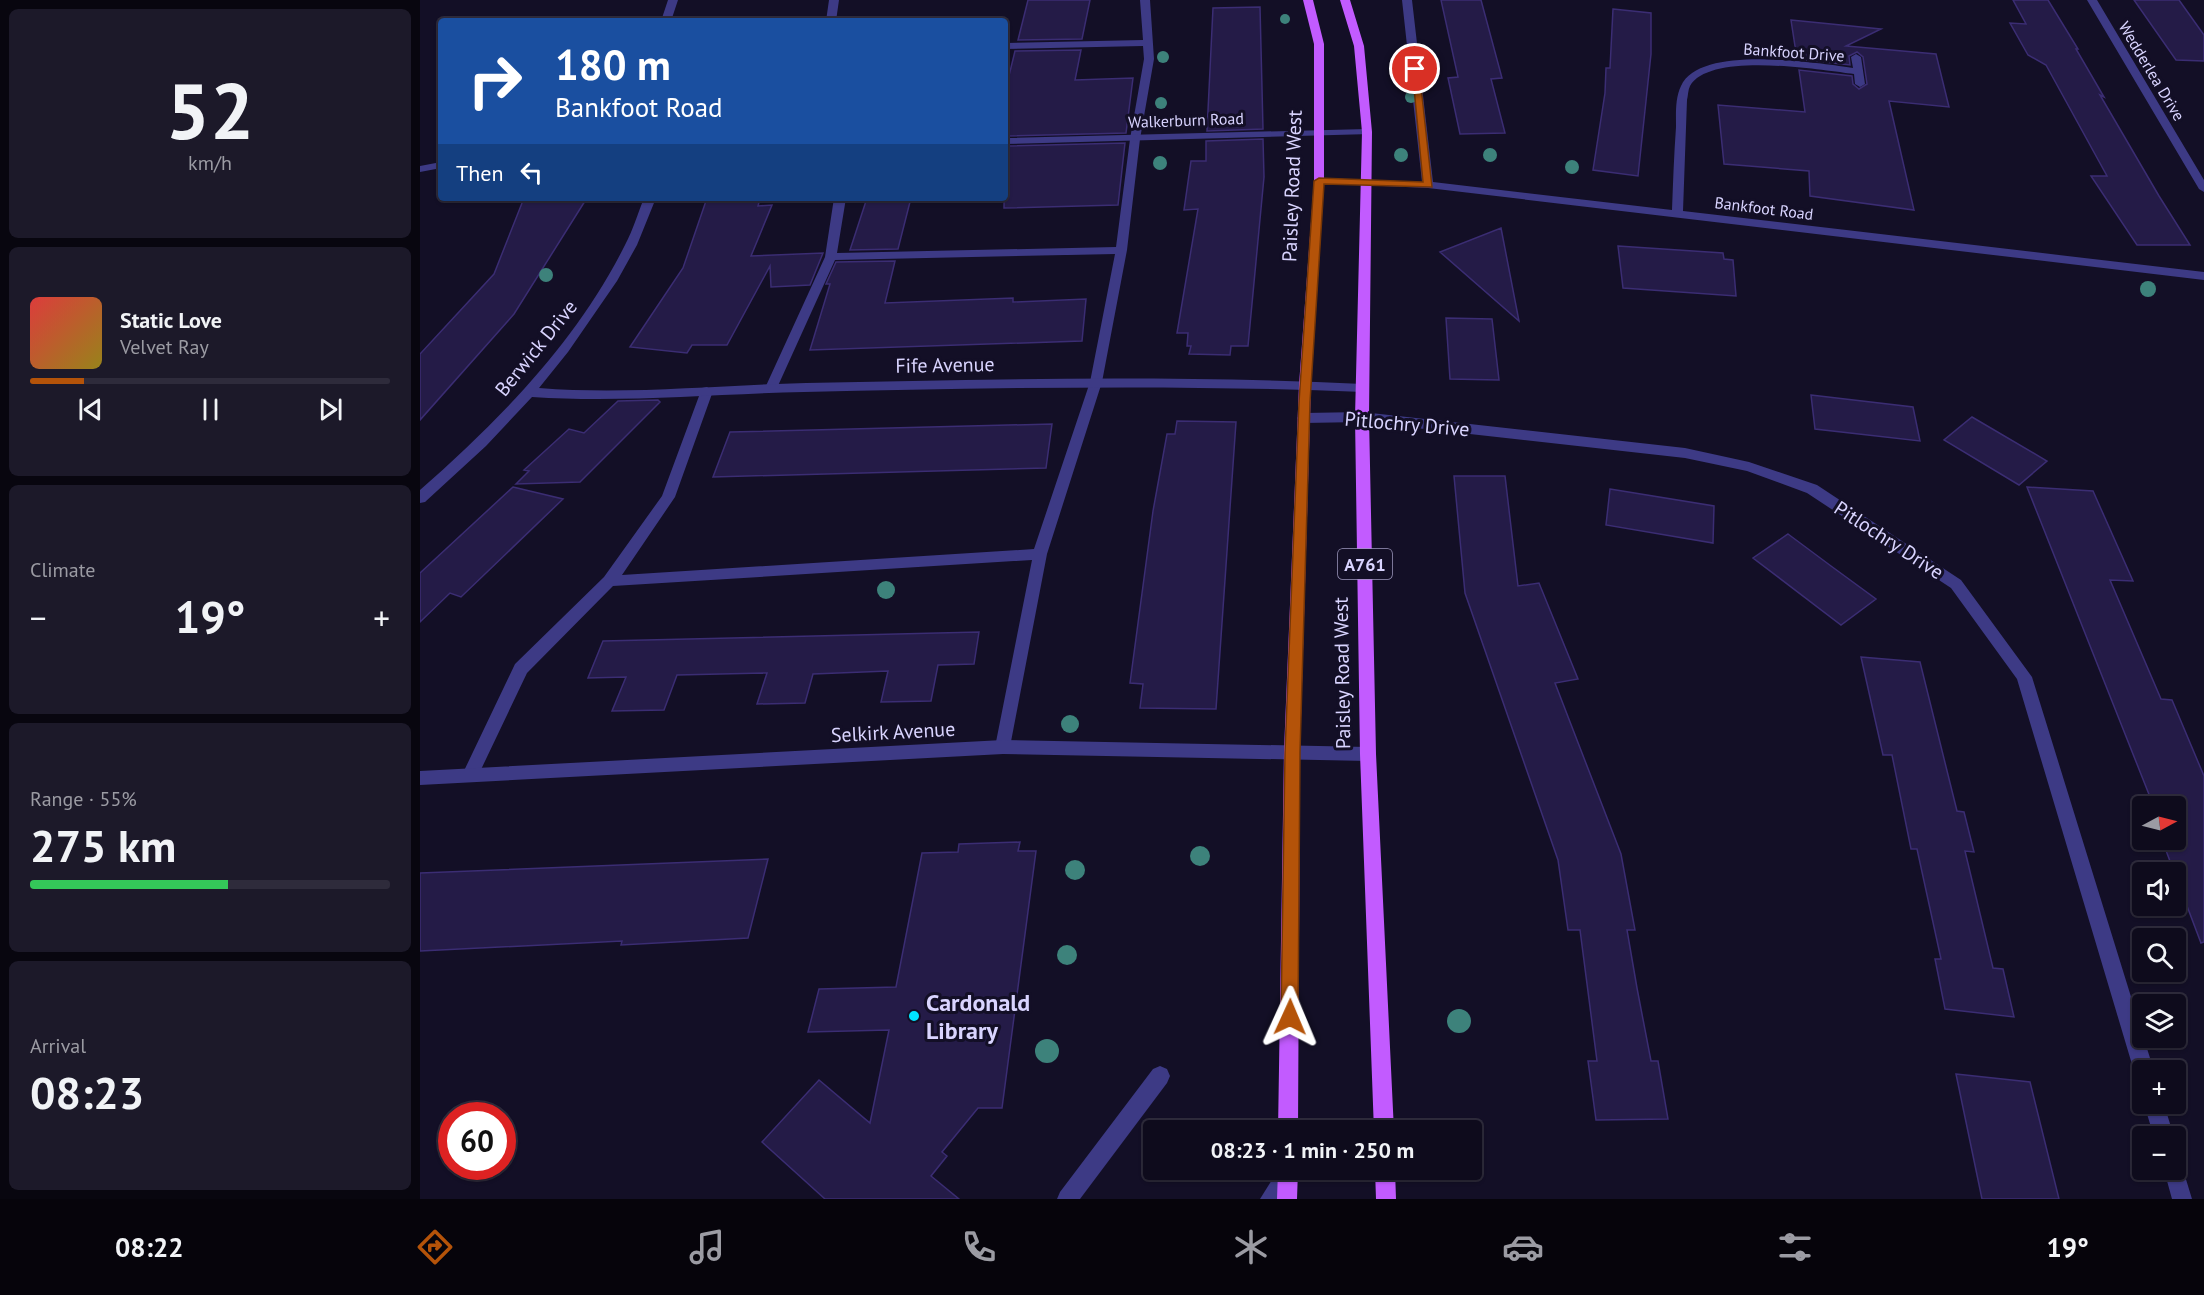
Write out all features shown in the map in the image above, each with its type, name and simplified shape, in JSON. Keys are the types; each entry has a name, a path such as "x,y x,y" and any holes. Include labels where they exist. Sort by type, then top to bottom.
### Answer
{"main road":[{"name":"Paisley Road West","path":"1288,1120 1292,752 1305,385 1319,181 1319,44 1308,0"},
{"name":"Paisley Road West","path":"1345,0 1359,46 1367,132 1362,417 1368,754 1384,1120"},
{"path":"1287,1199 1288,1180"},
{"path":"1385,1180 1386,1199"}],"street":[{"path":"667,18 673,0"},
{"path":"831,18 834,0"},
{"path":"1003,747 1040,554 1096,382 1121,250 1135,139 1149,59 1145,0"},
{"path":"1407,0 1428,185"},
{"name":"Wedderlea Drive","path":"2092,0 2204,189"},
{"path":"1008,46 1149,43"},
{"name":"Bankfoot Drive","path":"1856,57 1856,71 1860,84"},
{"name":"Bankfoot Drive","path":"1677,214 1682,100 1687,83 1702,72 1741,62 1856,71"},
{"name":"Walkerburn Road","path":"1008,141 1367,132"},
{"path":"420,169 438,166"},
{"name":"Bankfoot Road","path":"1319,181 1428,185 2204,276"},
{"name":"Berwick Drive","path":"420,498 455,468 529,392 595,307 632,243 649,201"},
{"path":"771,388 831,257 840,201"},
{"path":"831,257 1121,250"},
{"name":"Fife Avenue","path":"529,392 566,396 771,388 1096,382 1363,388"},
{"path":"470,775 521,669 609,581 668,497 707,391"},
{"name":"Pitlochry Drive","path":"1304,418 1362,417 1685,453 1749,467 1812,489 1956,584 2024,676 2141,1060"},
{"path":"609,581 1040,554"},
{"name":"Selkirk Avenue","path":"420,778 1003,747 1368,754"},
{"path":"1067,1199 1160,1076"},
{"path":"1270,1199 1282,1180"},
{"path":"2177,1180 2182,1199"}],"building":[{"path":"1028,0 1090,0 1082,39 1018,40"},
{"path":"1441,0 1481,0 1502,78 1491,79 1505,133 1460,134 1448,78 1458,77"},
{"path":"2013,0 2048,0 2104,97 2100,95 2190,245 2137,245 2091,176 2107,176 2046,65 2028,55 2010,23 2026,24"},
{"path":"2134,0 2179,0 2204,35 2204,61 2176,60"},
{"path":"1260,7 1263,129 1207,131 1213,8"},
{"path":"1613,9 1651,13 1651,54 1638,176 1593,170 1605,93 1606,68 1610,68"},
{"path":"1791,20 1881,29 1846,46 1936,54 1949,107 1889,101 1914,210 1810,196 1809,171 1724,164 1718,105 1805,112 1799,70 1852,76 1853,84 1859,89 1867,84 1863,57 1857,52 1849,56 1850,65 1797,59"},
{"path":"1081,50 1075,80 1133,78 1126,133 1008,136 1008,80 1015,51"},
{"path":"1263,139 1264,177 1248,346 1231,346 1230,355 1189,354 1191,346 1187,346 1188,333 1177,333 1198,209 1184,210 1191,161 1206,161 1206,141"},
{"path":"1125,143 1118,205 1004,208 1004,201 1008,201 1008,146"},
{"path":"523,201 585,201 514,314 420,420 420,354 494,274"},
{"path":"706,201 759,201 758,206 772,205 751,256 823,253 810,285 771,287 770,266 727,345 692,345 687,353 630,347 683,268"},
{"path":"866,201 910,201 898,249 850,250"},
{"path":"1501,228 1519,321 1440,252"},
{"path":"1618,246 1723,253 1724,259 1733,260 1736,296 1623,288"},
{"path":"895,261 885,303 1013,298 1013,302 1086,299 1082,341 810,350 830,284 826,284 836,262"},
{"path":"1446,318 1492,319 1499,380 1450,379"},
{"path":"1811,395 1913,407 1920,441 1815,429"},
{"path":"658,400 660,402 580,482 516,484 529,471 524,470 569,429 584,433 618,401"},
{"path":"1972,417 2047,461 2019,485 1944,440"},
{"path":"1177,421 1236,422 1216,709 1140,708 1143,684 1130,683 1153,511 1167,434 1175,434"},
{"path":"1052,424 1046,468 713,477 730,432"},
{"path":"1454,476 1505,476 1518,586 1539,583 1578,679 1555,683 1621,854 1635,930 1627,930 1637,988 1651,1061 1658,1061 1668,1119 1596,1120 1588,1061 1597,1061 1580,930 1568,930 1558,860 1465,593"},
{"path":"513,487 563,499 461,597 450,593 420,622 420,573"},
{"path":"2027,487 2093,491 2133,581 2110,580 2161,699 2172,700 2204,776 2204,942 2201,943 2186,903 2186,862 2170,862 2166,850 2186,850 2186,796 2150,796"},
{"path":"1610,489 1714,506 1713,543 1606,525"},
{"path":"1788,534 1876,599 1841,625 1753,558"},
{"path":"979,632 974,664 938,665 931,701 881,702 888,671 813,674 805,703 757,704 767,673 677,675 664,710 612,711 626,677 588,678 603,641"},
{"path":"1861,657 1920,662 1957,811 1964,812 1974,852 1965,851 1993,968 2003,969 2014,1017 1945,1009 1935,959 1941,959 1917,849 1911,849 1892,755 1883,755"},
{"name":"Cardonald Library","path":"1020,842 1018,851 1036,851 1002,1108 978,1108 942,1152 947,1156 931,1176 959,1199 825,1199 762,1142 819,1080 870,1123 889,1030 808,1032 819,989 896,987 922,853 958,852 959,844"},
{"path":"768,859 748,938 621,945 622,941 420,951 420,873"},
{"path":"1956,1074 2030,1082 2059,1199 1982,1199"}],"place":[{"name":"Cardonald Library","path":"914,1016"}],"route":[{"path":"1290,1017 1292,752 1305,402 1319,181 1428,185 1415,69"}]}
